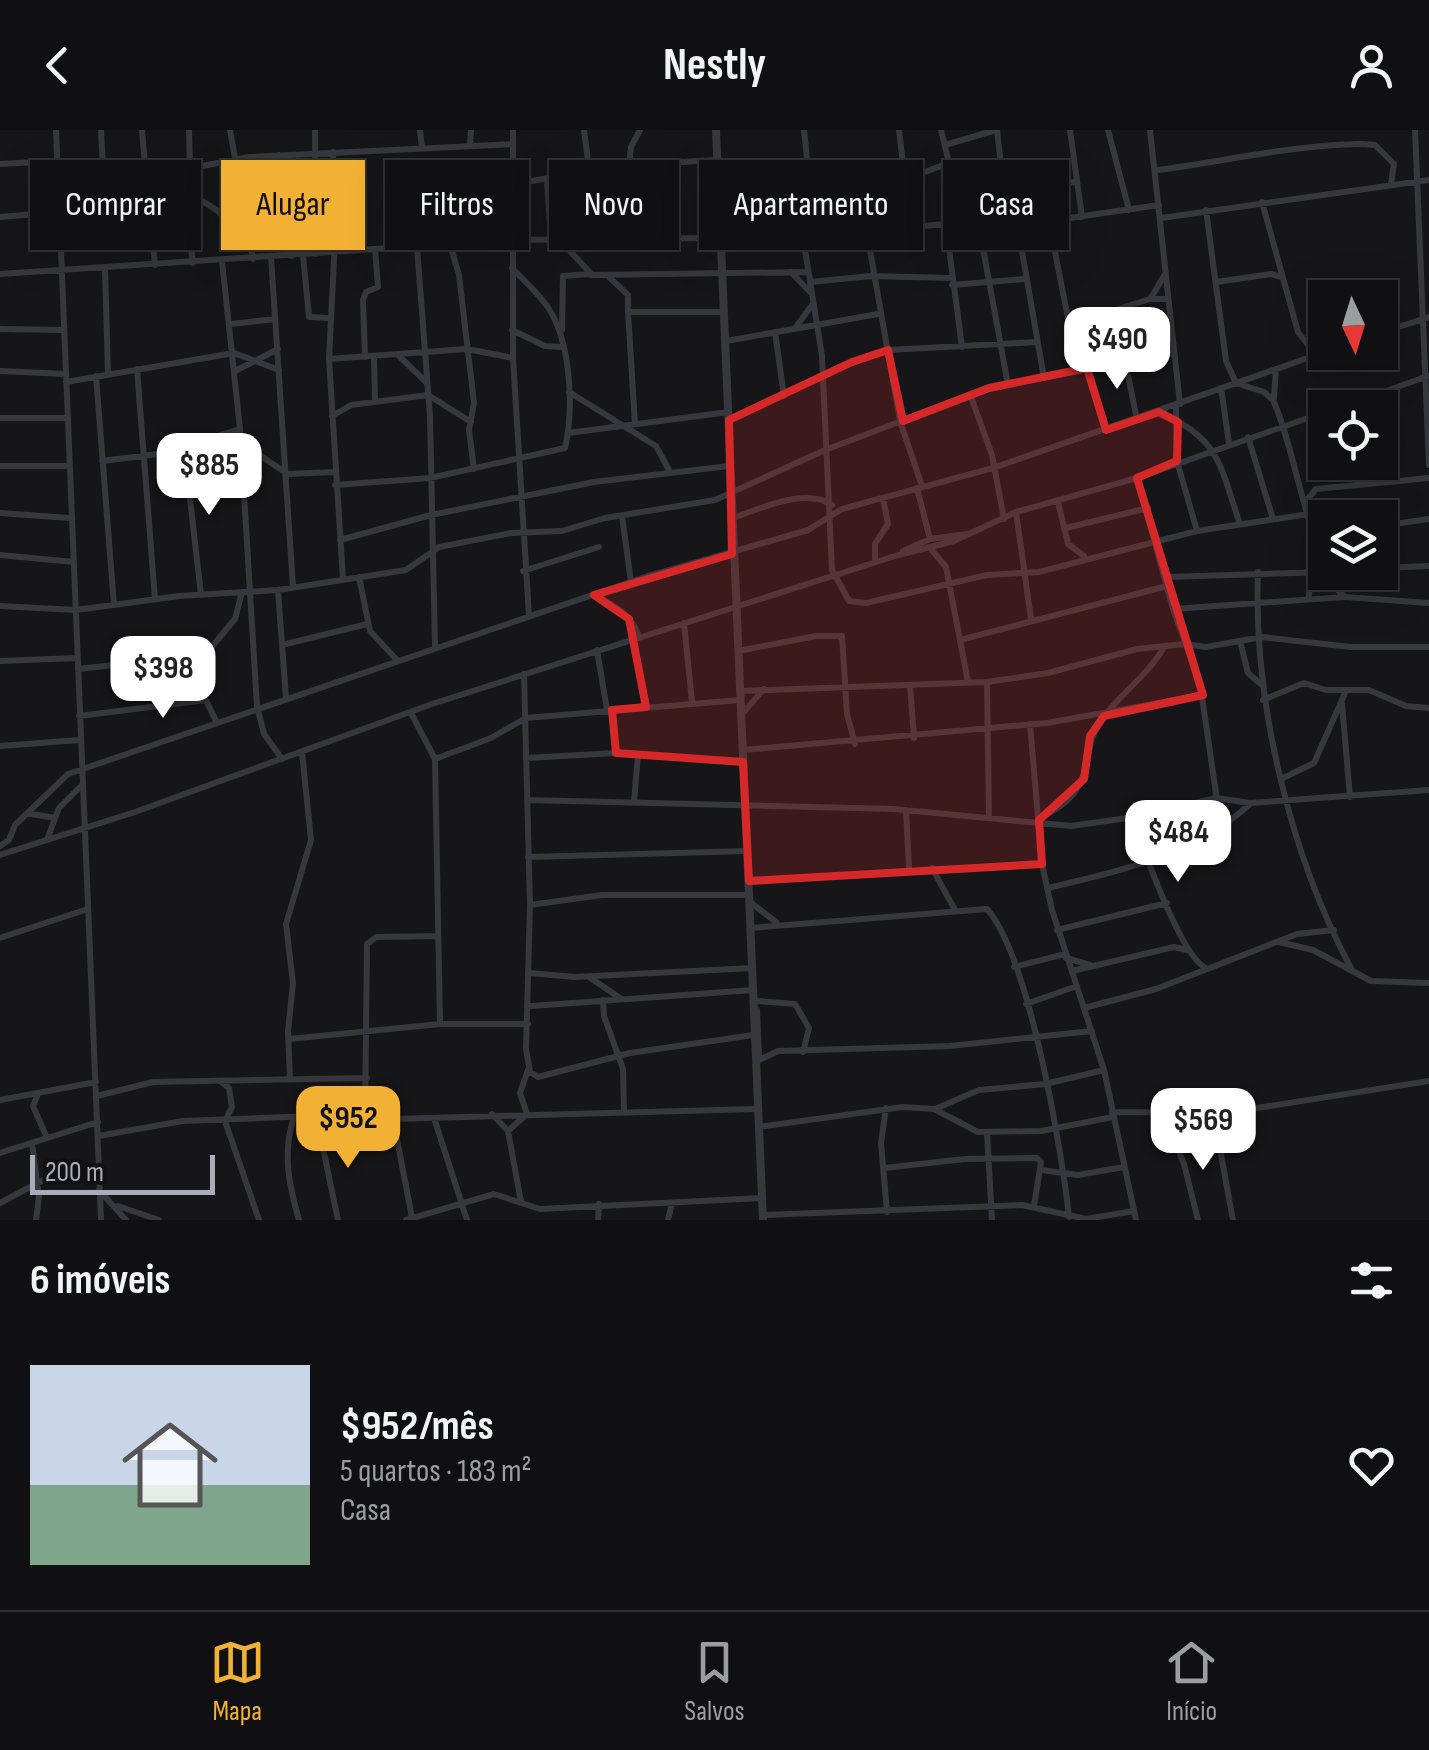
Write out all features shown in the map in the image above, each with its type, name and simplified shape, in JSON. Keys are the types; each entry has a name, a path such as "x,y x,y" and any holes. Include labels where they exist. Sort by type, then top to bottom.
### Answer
{"street":[{"path":"56,130 56,160"},
{"path":"101,130 102,160"},
{"path":"142,130 145,160"},
{"path":"189,130 190,160"},
{"path":"230,130 232,160 279,154 512,144"},
{"path":"316,130 316,160"},
{"path":"420,130 422,148"},
{"path":"470,130 470,146"},
{"path":"512,160 513,130"},
{"path":"584,130 588,160"},
{"path":"629,160 630,146 640,130"},
{"path":"716,130 716,160"},
{"path":"804,130 807,160"},
{"path":"898,130 902,160"},
{"path":"941,130 948,160"},
{"path":"945,145 997,130 1000,160"},
{"path":"1070,130 1082,218"},
{"path":"1108,130 1129,210"},
{"path":"1416,130 1423,181"},
{"path":"1153,131 1178,405 1177,461 1197,531"},
{"path":"1158,170 1200,166 1228,156 1361,144 1375,146 1394,164 1391,184"},
{"path":"333,152 333,160"},
{"path":"279,154 292,256"},
{"path":"0,164 30,162"},
{"path":"1429,172 1418,198 1427,317 1429,465"},
{"path":"529,182 547,179 549,210"},
{"path":"1161,218 1423,181"},
{"path":"1069,183 1075,182"},
{"path":"1418,198 1429,205"},
{"path":"201,200 218,210 252,255"},
{"path":"1262,202 1298,332 1308,345"},
{"path":"1069,219 1160,205"},
{"path":"1206,210 1224,350 1236,383"},
{"path":"1420,219 1429,214"},
{"path":"0,217 30,216"},
{"path":"375,249 378,287 366,292 363,300 375,401"},
{"path":"0,274 385,249"},
{"path":"59,250 101,1220"},
{"path":"154,250 156,265"},
{"path":"191,250 193,263"},
{"path":"251,250 252,255"},
{"path":"316,250 316,254"},
{"path":"332,250 330,359 343,579"},
{"path":"417,250 428,395 435,646"},
{"path":"452,250 459,275 475,412 471,422 474,469"},
{"path":"512,250 517,459 529,616"},
{"path":"569,250 592,274"},
{"path":"721,250 734,608 757,1034 754,1073"},
{"path":"805,250 822,377 832,577 846,598 859,603 948,582 1027,572 1197,531 1308,514"},
{"path":"869,250 900,422 920,487 930,544 946,568 968,682"},
{"path":"948,250 962,347"},
{"path":"983,250 1008,385"},
{"path":"1022,250 1044,378"},
{"path":"1055,250 1078,370"},
{"path":"303,255 308,317 329,318"},
{"path":"271,257 293,587"},
{"path":"222,262 240,429 257,706 264,734 282,759"},
{"path":"511,267 542,300 562,335"},
{"path":"105,268 108,373"},
{"path":"790,272 811,293"},
{"path":"335,485 430,478 561,451 568,432 563,276 808,272"},
{"path":"1150,299 1165,273"},
{"path":"1216,282 1274,274 1282,277"},
{"path":"608,276 628,296 630,424"},
{"path":"810,282 871,276 989,283 1025,279"},
{"path":"1138,420 1115,310 1168,298"},
{"path":"796,327 813,304"},
{"path":"628,312 724,312"},
{"path":"726,340 878,314"},
{"path":"1398,327 1427,317"},
{"path":"230,324 276,320"},
{"path":"0,329 63,330"},
{"path":"512,330 545,346 564,347"},
{"path":"775,332 784,396"},
{"path":"568,432 729,416 888,350 1037,342"},
{"path":"235,371 278,349"},
{"path":"330,359 468,349 513,358"},
{"path":"0,371 66,378 96,376 234,353 280,371"},
{"path":"0,606 76,610 201,594 278,590 414,567 432,549 511,533 562,531 730,494 825,450 970,397 1008,385 1174,353"},
{"path":"400,356 427,383"},
{"path":"0,846 65,776 81,770 435,646 630,582 808,530 842,509 993,468 1308,358"},
{"path":"1087,368 1098,391 1106,430"},
{"path":"138,369 155,600"},
{"path":"1276,369 1274,400 1308,509"},
{"path":"96,376 114,605"},
{"path":"1389,390 1428,376"},
{"path":"1236,383 1264,392 1274,400"},
{"path":"1221,388 1229,443"},
{"path":"567,390 630,424 656,446 670,472"},
{"path":"332,416 350,404 428,395 471,422"},
{"path":"970,397 1004,518"},
{"path":"1159,412 1196,430 1214,449 1240,524"},
{"path":"0,418 66,418"},
{"path":"0,855 524,674 930,544 974,534 1016,512 1138,478 1177,461 1308,418"},
{"path":"568,419 585,430"},
{"path":"102,461 144,456 240,429"},
{"path":"1248,436 1273,519"},
{"path":"241,444 288,474 334,472"},
{"path":"184,446 201,594"},
{"path":"0,466 68,466"},
{"path":"340,540 431,515 594,482 730,466"},
{"path":"1138,478 1158,539 1173,609 1203,694 1221,828"},
{"path":"1306,500 1316,490 1429,478"},
{"path":"730,519 818,497 842,509"},
{"path":"875,562 875,544 888,524 883,498"},
{"path":"1058,502 1070,547 1085,557"},
{"path":"1066,528 1148,508"},
{"path":"0,512 70,518"},
{"path":"1016,512 1031,618"},
{"path":"622,516 630,582"},
{"path":"1398,523 1429,519"},
{"path":"524,570 599,547"},
{"path":"0,555 74,562"},
{"path":"1398,567 1429,566"},
{"path":"1258,572 1262,700 1281,780 1330,927 1351,968"},
{"path":"1165,576 1308,574"},
{"path":"360,576 367,624 376,642 397,660"},
{"path":"960,640 1031,618 1167,586"},
{"path":"278,590 286,698"},
{"path":"1308,599 1310,590"},
{"path":"1339,590 1345,598"},
{"path":"78,669 205,655 235,619 242,592"},
{"path":"594,595 626,615 636,638 646,707"},
{"path":"1173,609 1345,598 1429,603"},
{"path":"684,623 692,702"},
{"path":"282,645 367,624"},
{"path":"737,652 838,634 844,640 848,722 856,744"},
{"path":"434,759 490,738 526,718 692,702 764,689 987,682 1165,646 1184,644 1201,648 1262,637 1351,647 1429,647"},
{"path":"1240,641 1248,672 1262,686"},
{"path":"1039,820 1059,807 1084,779 1091,735 1165,646"},
{"path":"597,650 616,753"},
{"path":"0,661 77,658"},
{"path":"524,674 530,1006 529,1066 520,1093 526,1114"},
{"path":"987,682 988,818"},
{"path":"1262,700 1304,683 1346,691 1368,690 1406,706 1429,708"},
{"path":"910,685 914,738"},
{"path":"741,716 764,689"},
{"path":"1281,780 1291,770 1314,763 1346,691"},
{"path":"743,750 856,744 1104,716 1203,694"},
{"path":"79,716 206,700 216,721"},
{"path":"1342,703 1350,798"},
{"path":"411,714 434,759 440,1024"},
{"path":"757,1034 755,1109 763,1218 992,1206 1034,1206 1069,1217 1135,1216 1104,1070 1056,930 1042,864 1030,724"},
{"path":"0,746 80,740"},
{"path":"290,1079 288,1039 293,983 286,924 311,840 302,752"},
{"path":"526,758 616,753 743,762"},
{"path":"634,802 638,755"},
{"path":"48,838 55,818 82,786"},
{"path":"526,800 745,802 906,810 1086,826 1216,798 1250,803 1289,802 1429,790"},
{"path":"1048,888 1149,864 1221,828 1250,803"},
{"path":"906,810 909,868"},
{"path":"30,814 55,818"},
{"path":"1135,817 1149,864 1188,951 1204,968"},
{"path":"528,858 748,850"},
{"path":"749,881 909,868 1042,864"},
{"path":"932,868 955,910"},
{"path":"1153,904 1162,892"},
{"path":"530,905 602,896 750,899 778,923"},
{"path":"1056,930 1168,903"},
{"path":"0,938 88,909"},
{"path":"752,928 987,910 1002,931 1037,1040 1064,1172 1069,1217"},
{"path":"1084,1008 1156,989 1204,968 1330,927"},
{"path":"365,1117 364,968 370,940 438,936"},
{"path":"1277,942 1313,950 1377,982 1429,983"},
{"path":"1072,971 1174,947 1188,951"},
{"path":"1014,967 1065,956 1091,965"},
{"path":"530,972 588,977 754,968"},
{"path":"588,977 620,998"},
{"path":"1026,1004 1077,986"},
{"path":"530,1006 620,998 754,995 795,1004 809,1032 803,1052"},
{"path":"603,1000 604,1016 618,1055 624,1112"},
{"path":"288,1039 440,1024 528,1024"},
{"path":"758,1060 778,1050 1037,1040 1092,1031"},
{"path":"529,1066 538,1077 618,1055 757,1034 778,1050"},
{"path":"756,1127 886,1108 934,1109 979,1090 1045,1084 1104,1070"},
{"path":"96,1096 152,1082 367,1078"},
{"path":"219,1080 229,1088 232,1107 225,1121 260,1220"},
{"path":"934,1109 987,1132 1055,1128 1113,1114 1163,1110 1208,1114 1429,1081"},
{"path":"0,1100 96,1082"},
{"path":"39,1092 33,1106 47,1138"},
{"path":"958,1102 961,1123"},
{"path":"886,1108 881,1120 887,1212"},
{"path":"98,1136 183,1122 294,1117 438,1119 492,1114 755,1109"},
{"path":"875,1110 881,1120"},
{"path":"1163,1110 1198,1220"},
{"path":"492,1114 508,1131 521,1204"},
{"path":"508,1131 526,1114"},
{"path":"1208,1114 1216,1127 1232,1220"},
{"path":"334,1116 320,1134 338,1220"},
{"path":"294,1117 287,1140 288,1175 300,1220"},
{"path":"365,1117 382,1123 397,1139 409,1219 494,1194 540,1209 762,1198"},
{"path":"438,1119 467,1220"},
{"path":"0,1153 98,1122"},
{"path":"987,1132 992,1220"},
{"path":"32,1142 36,1220"},
{"path":"884,1168 1036,1158 1040,1170 1034,1206"},
{"path":"0,1203 51,1176 99,1166"},
{"path":"1040,1170 1090,1175 1124,1167"},
{"path":"99,1190 118,1206 126,1220"},
{"path":"668,1220 672,1203"},
{"path":"598,1220 599,1204"},
{"path":"118,1206 159,1220"}],"highlighted area":[{"path":"888,350 903,421 989,388 1087,368 1106,430 1159,412 1178,422 1177,461 1137,478 1203,695 1104,716 1090,736 1084,779 1039,820 1042,864 749,881 743,762 616,753 612,710 646,707 629,619 594,595 732,554 729,420 852,362"}]}
